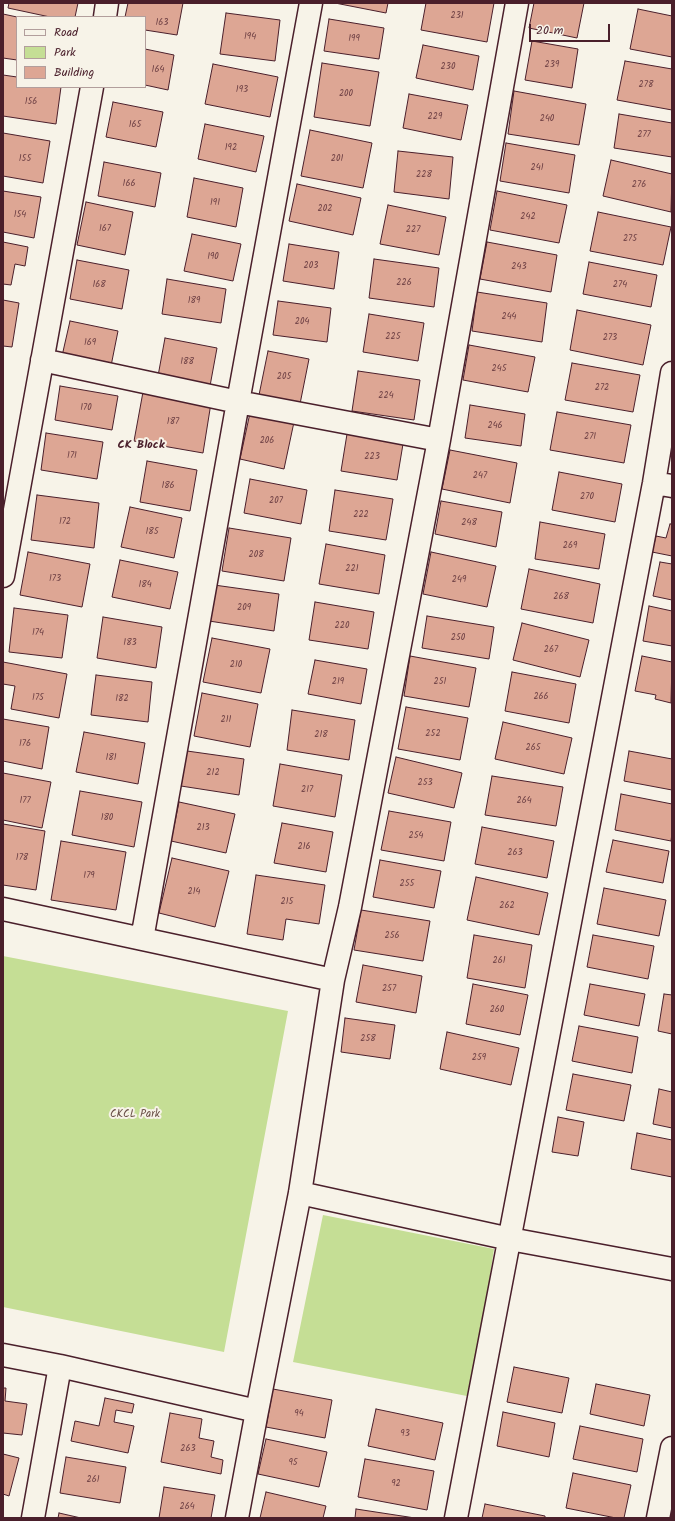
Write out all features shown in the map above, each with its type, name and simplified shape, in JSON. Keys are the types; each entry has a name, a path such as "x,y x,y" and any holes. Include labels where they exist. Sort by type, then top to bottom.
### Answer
{"street":[{"path":"105,16 107,3"},
{"path":"142,939 311,3"},
{"path":"237,1518 300,1193 334,980 350,907 438,440 517,3"},
{"path":"3,576 92,88"},
{"path":"42,360 238,402 438,440"},
{"path":"456,1518 510,1239 663,485 672,372"},
{"path":"3,909 334,980"},
{"path":"300,1193 510,1239 672,1270"},
{"path":"3,1355 60,1366 257,1411"},
{"path":"33,1518 60,1366"},
{"path":"658,1518 672,1448"}],"green space":[{"name":"CKCL Park","path":"3,956 288,1011 224,1352 3,1307"},
{"path":"323,1215 494,1249 472,1397 293,1362"}],"building":[{"path":"9,3 78,3 75,16 45,16 8,8"},
{"path":"128,3 183,3 177,35 146,30 146,16 125,16"},
{"path":"335,3 388,3 386,13"},
{"path":"426,3 494,3 487,42 421,30"},
{"path":"534,3 584,3 577,38 529,28"},
{"path":"638,9 672,16 672,57 630,49"},
{"path":"226,13 280,20 275,61 220,54"},
{"path":"3,14 16,17 16,60 3,58"},
{"path":"329,19 384,28 379,59 324,51"},
{"path":"532,41 578,49 572,88 525,80"},
{"path":"423,45 479,56 473,90 416,78"},
{"path":"146,49 174,55 168,90 146,85"},
{"path":"625,61 672,69 672,110 617,100"},
{"path":"322,63 379,72 370,126 314,117"},
{"path":"213,64 278,77 270,117 205,104"},
{"path":"3,75 16,77 16,88 61,88 56,124 3,116"},
{"path":"514,91 586,104 579,145 508,134"},
{"path":"409,94 468,105 461,140 403,128"},
{"path":"113,102 163,112 156,147 106,137"},
{"path":"619,114 672,123 672,157 614,148"},
{"path":"205,124 264,136 256,172 198,159"},
{"path":"310,130 372,143 363,188 301,176"},
{"path":"3,133 50,141 43,183 3,176"},
{"path":"506,143 575,155 569,193 500,181"},
{"path":"398,151 453,157 449,199 394,192"},
{"path":"611,160 672,174 671,212 603,196"},
{"path":"104,162 161,173 155,207 98,196"},
{"path":"194,178 243,188 236,227 187,217"},
{"path":"297,184 361,198 353,235 289,221"},
{"path":"3,191 41,197 34,238 3,232"},
{"path":"497,191 567,205 559,243 490,230"},
{"path":"86,202 133,212 125,255 77,245"},
{"path":"388,205 446,217 439,255 380,244"},
{"path":"598,212 671,227 663,265 590,251"},
{"path":"192,234 241,244 233,281 184,271"},
{"path":"3,242 28,247 25,266 15,264 11,285 3,284"},
{"path":"487,242 557,255 551,292 480,279"},
{"path":"289,244 339,252 334,289 283,281"},
{"path":"374,259 439,268 434,307 369,298"},
{"path":"77,260 129,270 122,309 70,299"},
{"path":"589,262 657,275 651,307 583,294"},
{"path":"167,279 226,289 221,323 162,314"},
{"path":"477,292 547,303 542,342 472,331"},
{"path":"3,300 19,303 12,347 3,346"},
{"path":"278,301 331,308 327,342 273,335"},
{"path":"577,310 651,325 643,365 570,350"},
{"path":"369,314 424,323 418,361 363,352"},
{"path":"70,321 118,331 111,366 62,356"},
{"path":"165,338 217,348 210,386 158,376"},
{"path":"469,345 535,357 528,392 463,380"},
{"path":"268,351 309,359 300,404 259,395"},
{"path":"572,363 640,375 633,412 565,400"},
{"path":"358,371 420,380 414,420 352,411"},
{"path":"60,386 118,396 112,430 55,420"},
{"path":"143,392 211,403 203,453 134,441"},
{"path":"470,405 525,414 521,446 465,438"},
{"path":"557,412 631,425 624,463 550,450"},
{"path":"250,413 294,422 284,469 240,459"},
{"path":"46,433 103,442 97,479 41,470"},
{"path":"347,434 403,444 397,480 341,471"},
{"path":"450,450 517,463 510,503 442,489"},
{"path":"147,461 197,470 190,511 140,502"},
{"path":"559,472 622,484 615,522 552,510"},
{"path":"250,479 307,490 301,524 244,513"},
{"path":"335,490 393,499 386,540 329,531"},
{"path":"37,495 99,503 94,548 31,540"},
{"path":"441,501 502,512 496,547 435,534"},
{"path":"130,507 182,518 174,558 121,547"},
{"path":"540,522 605,534 599,569 535,559"},
{"path":"670,524 672,524 672,556 652,552 656,536 666,538"},
{"path":"229,528 291,538 284,581 222,571"},
{"path":"326,544 385,555 379,594 319,584"},
{"path":"28,552 90,564 82,607 20,595"},
{"path":"431,552 496,566 487,607 423,594"},
{"path":"120,560 178,572 170,609 112,597"},
{"path":"660,562 672,564 672,600 653,596"},
{"path":"529,569 600,584 593,623 521,609"},
{"path":"214,585 279,594 274,631 209,621"},
{"path":"315,602 374,612 368,649 309,640"},
{"path":"649,606 672,611 672,646 643,641"},
{"path":"14,608 68,615 62,658 9,652"},
{"path":"427,616 494,627 489,659 422,648"},
{"path":"103,617 162,627 156,668 97,658"},
{"path":"522,623 589,640 580,677 513,660"},
{"path":"212,638 270,649 261,693 203,682"},
{"path":"410,656 476,668 469,707 404,696"},
{"path":"642,656 672,662 671,703 655,699 656,695 635,691"},
{"path":"315,660 367,669 361,704 308,694"},
{"path":"3,662 67,674 59,718 11,709 15,686 3,684"},
{"path":"512,672 576,684 569,723 505,711"},
{"path":"96,675 152,682 148,722 91,715"},
{"path":"202,693 258,704 250,747 194,736"},
{"path":"406,707 468,718 460,760 398,749"},
{"path":"292,710 355,720 349,760 287,750"},
{"path":"3,719 49,727 42,769 3,761"},
{"path":"503,722 572,738 564,774 495,759"},
{"path":"84,732 145,743 138,784 76,772"},
{"path":"187,751 244,759 239,795 181,786"},
{"path":"629,751 672,759 672,790 624,781"},
{"path":"396,757 462,773 454,808 388,793"},
{"path":"280,764 342,775 335,817 273,806"},
{"path":"3,773 51,782 42,828 3,820"},
{"path":"492,776 563,787 556,826 485,815"},
{"path":"80,791 142,802 134,847 72,835"},
{"path":"621,794 672,804 671,841 615,830"},
{"path":"179,802 235,814 226,853 171,841"},
{"path":"389,811 451,822 444,861 381,850"},
{"path":"282,823 333,832 326,872 274,863"},
{"path":"3,824 45,831 36,890 3,885"},
{"path":"482,827 554,841 547,878 475,864"},
{"path":"613,840 669,851 663,883 606,872"},
{"path":"61,841 126,852 116,910 51,900"},
{"path":"172,858 229,871 215,927 159,913"},
{"path":"380,860 441,871 434,908 373,897"},
{"path":"256,875 325,885 319,924 286,919 283,940 247,934"},
{"path":"476,877 548,893 539,935 467,920"},
{"path":"604,888 666,900 659,936 597,924"},
{"path":"361,910 430,921 423,961 354,950"},
{"path":"474,935 532,945 525,988 467,978"},
{"path":"593,935 654,946 648,979 587,967"},
{"path":"363,965 422,976 416,1013 356,1002"},
{"path":"473,984 528,995 520,1035 466,1024"},
{"path":"590,984 645,994 639,1026 584,1015"},
{"path":"664,994 672,995 672,1034 658,1031"},
{"path":"345,1018 395,1025 390,1059 341,1052"},
{"path":"579,1026 638,1037 632,1073 572,1061"},
{"path":"447,1032 519,1048 511,1085 440,1069"},
{"path":"573,1074 631,1085 624,1121 566,1110"},
{"path":"659,1089 672,1092 672,1128 653,1124"},
{"path":"558,1117 584,1122 578,1156 552,1152"},
{"path":"637,1133 672,1140 672,1177 631,1169"},
{"path":"514,1367 569,1378 562,1413 507,1402"},
{"path":"596,1384 650,1395 644,1426 590,1414"},
{"path":"3,1388 6,1388 5,1401 27,1404 22,1435 3,1433"},
{"path":"273,1389 332,1400 325,1438 266,1427"},
{"path":"105,1398 134,1404 132,1413 116,1410 114,1422 134,1426 128,1453 71,1441 75,1421 99,1426"},
{"path":"376,1409 443,1423 435,1460 368,1446"},
{"path":"503,1412 555,1423 549,1457 497,1446"},
{"path":"170,1413 202,1419 199,1438 214,1441 211,1457 223,1460 221,1474 161,1462"},
{"path":"580,1426 643,1439 637,1472 573,1459"},
{"path":"266,1439 327,1452 319,1487 258,1474"},
{"path":"3,1454 19,1458 9,1496 3,1494"},
{"path":"66,1457 126,1467 120,1503 60,1493"},
{"path":"365,1459 434,1471 427,1510 358,1497"},
{"path":"573,1473 631,1485 624,1518 616,1518 566,1508"},
{"path":"164,1487 215,1495 211,1518 159,1518"},
{"path":"266,1492 326,1506 323,1518 260,1518"},
{"path":"485,1504 545,1516 545,1518 482,1518"},
{"path":"356,1509 415,1518 355,1518"},
{"path":"59,1513 81,1518 58,1518"}],"district":[{"name":"CK Block","path":"141,446"}]}
